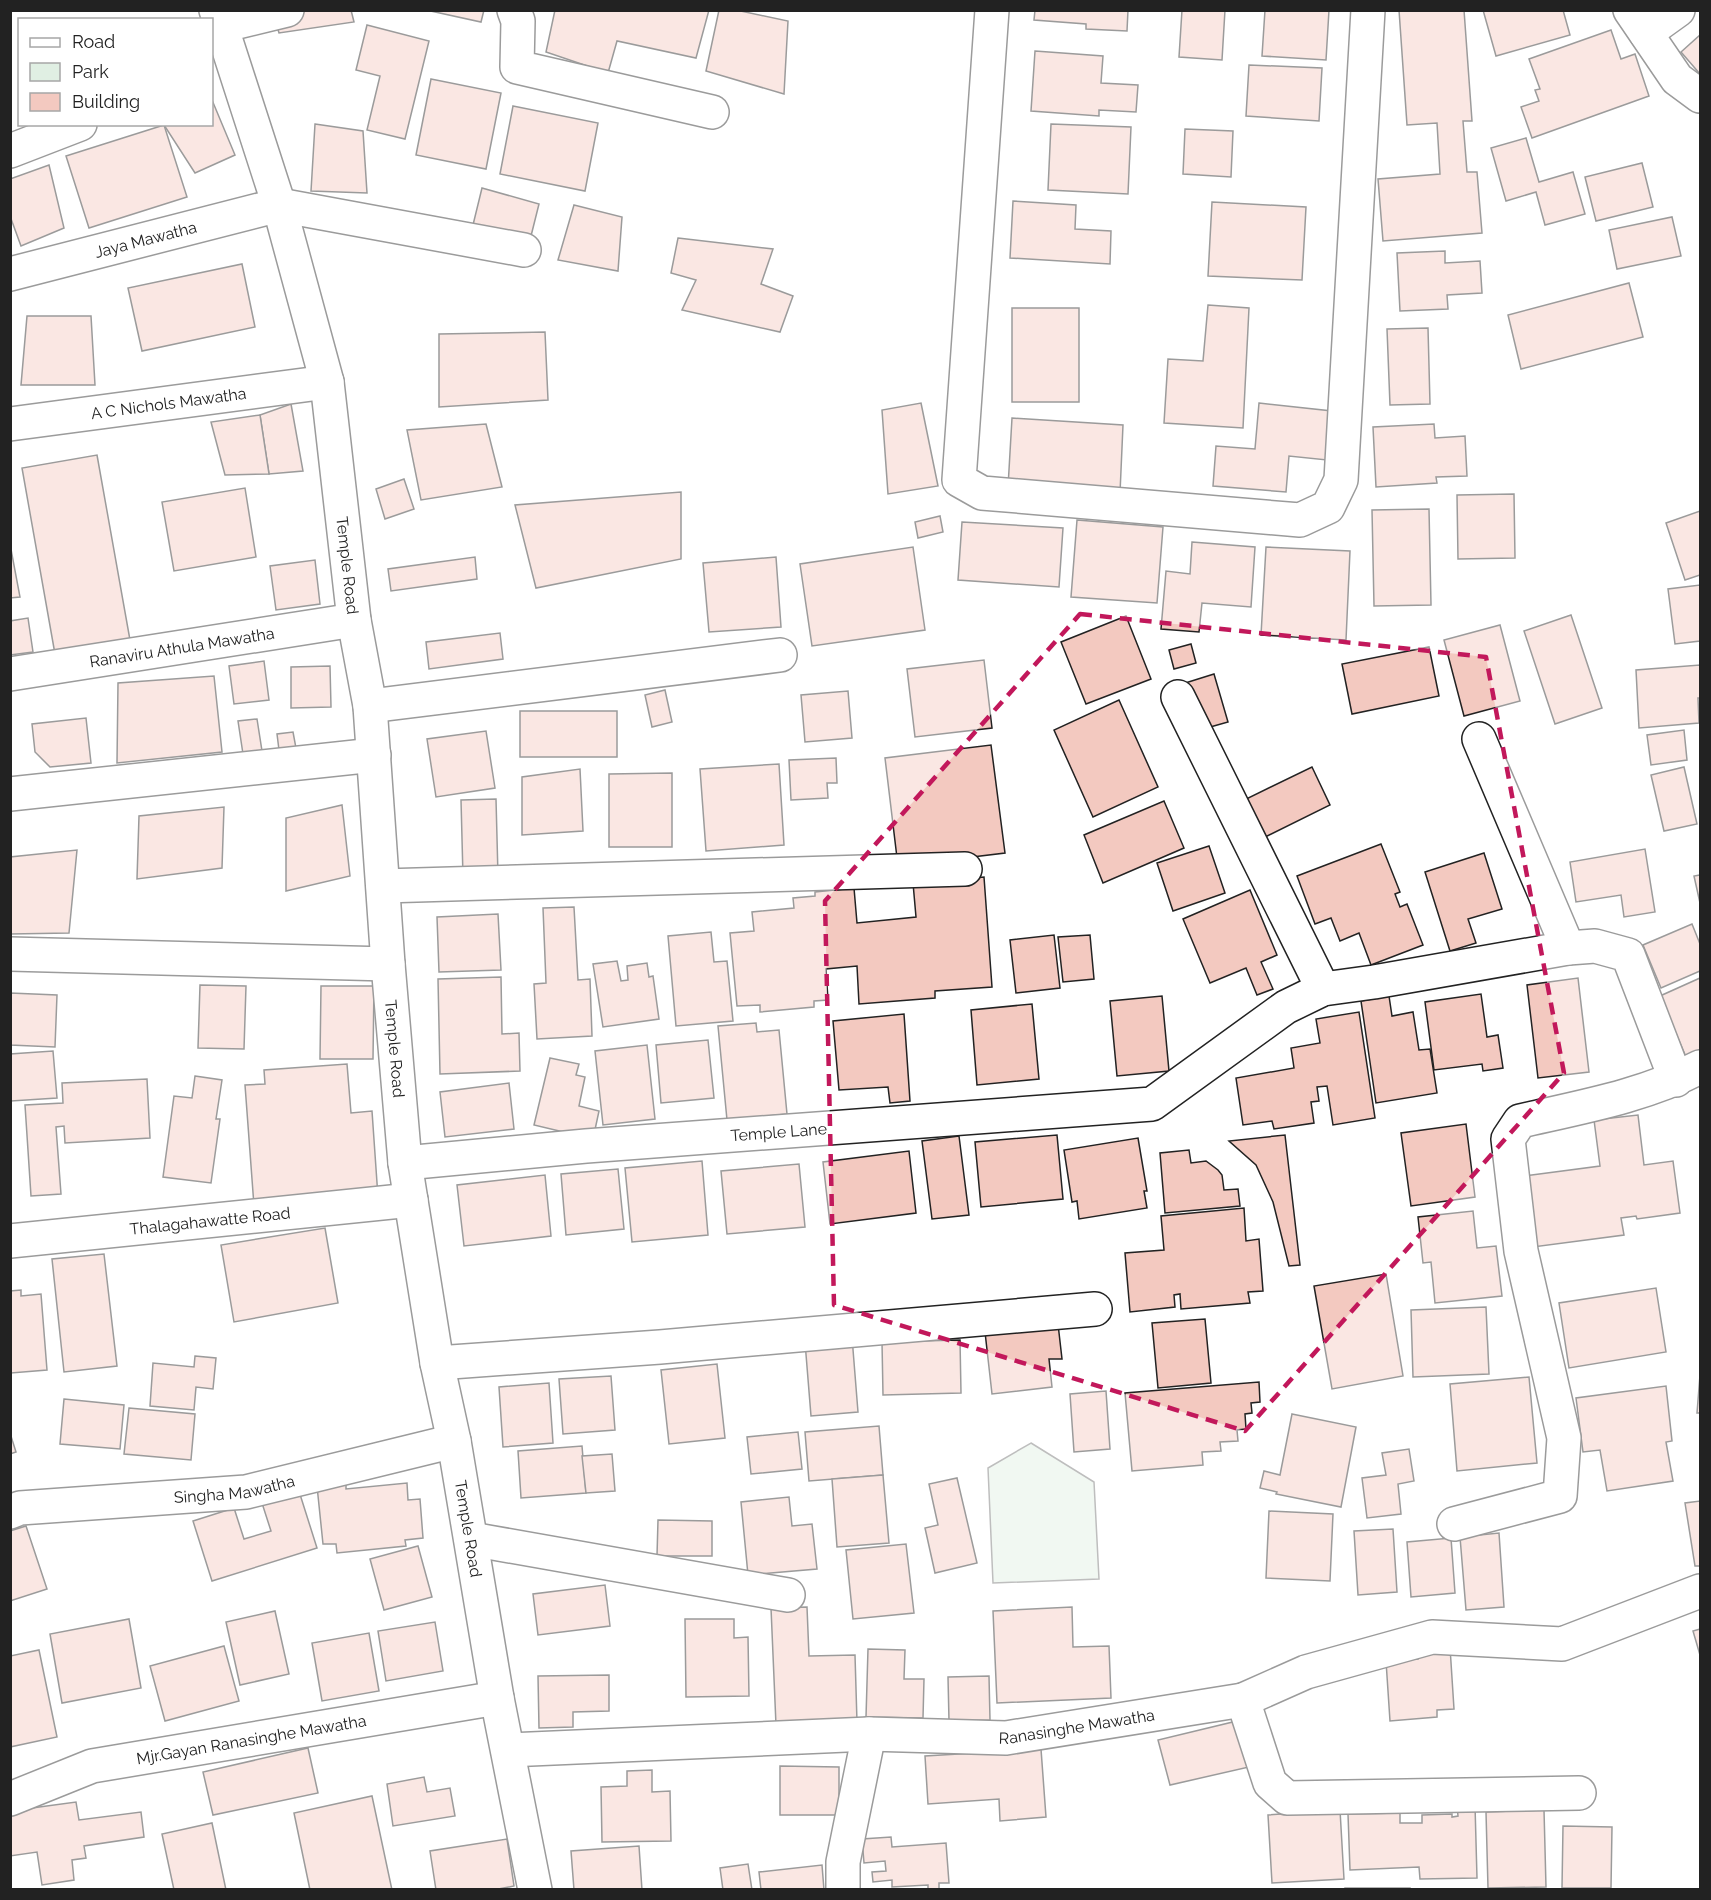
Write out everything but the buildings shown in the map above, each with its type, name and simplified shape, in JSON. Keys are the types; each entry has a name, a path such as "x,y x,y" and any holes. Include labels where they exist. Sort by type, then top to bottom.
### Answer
{"street":[{"path":"218,18 287,10"},
{"path":"514,10 518,21 517,67 712,111"},
{"path":"992,10 959,480 982,494 1300,520 1328,507 1341,480 1368,10"},
{"path":"1678,10 1638,22 1677,79 1701,96"},
{"name":"Temple Road","path":"218,18 223,70 279,205 327,382 354,620 370,705 405,1164 437,1363 454,1441 497,1698 535,1890"},
{"path":"10,151 75,126"},
{"path":"279,205 524,250"},
{"name":"Jaya Mawatha","path":"10,274 279,205"},
{"name":"A C Nichols Mawatha","path":"10,424 327,382"},
{"name":"Ranaviru Athula Mawatha","path":"10,674 354,620"},
{"path":"370,705 780,655"},
{"path":"1178,698 1323,988 1374,982 1568,948 1595,946 1628,956 1688,1073 1611,1100 1520,1121 1508,1139 1521,1251 1564,1438 1560,1496 1454,1524"},
{"path":"1479,739 1568,948"},
{"path":"10,794 374,755"},
{"path":"383,886 965,869"},
{"path":"10,954 388,964"},
{"name":"Temple Lane","path":"405,1164 586,1146 1152,1104 1286,1007 1323,988"},
{"name":"Thalagahawatte Road","path":"10,1241 411,1200"},
{"path":"437,1363 660,1347 1095,1309"},
{"name":"Singha Mawatha","path":"10,1512 20,1508 246,1492 454,1441"},
{"path":"471,1539 788,1595"},
{"name":"Ranasinghe Mawatha","path":"508,1750 869,1734 1006,1738 1243,1700 1306,1672 1432,1637 1562,1644 1701,1591"},
{"name":"Mjr.Gayan Ranasinghe Mawatha","path":"10,1799 92,1766 497,1698"},
{"path":"1243,1700 1270,1783 1287,1798 1579,1793"},
{"path":"843,1890 843,1862 869,1734"}],"highlighted area":[{"path":"1080,614 1486,657 1564,1073 1245,1431 834,1305 825,901"}],"green space":[{"path":"1031,1443 1094,1482 1099,1579 993,1583 988,1468"}]}
